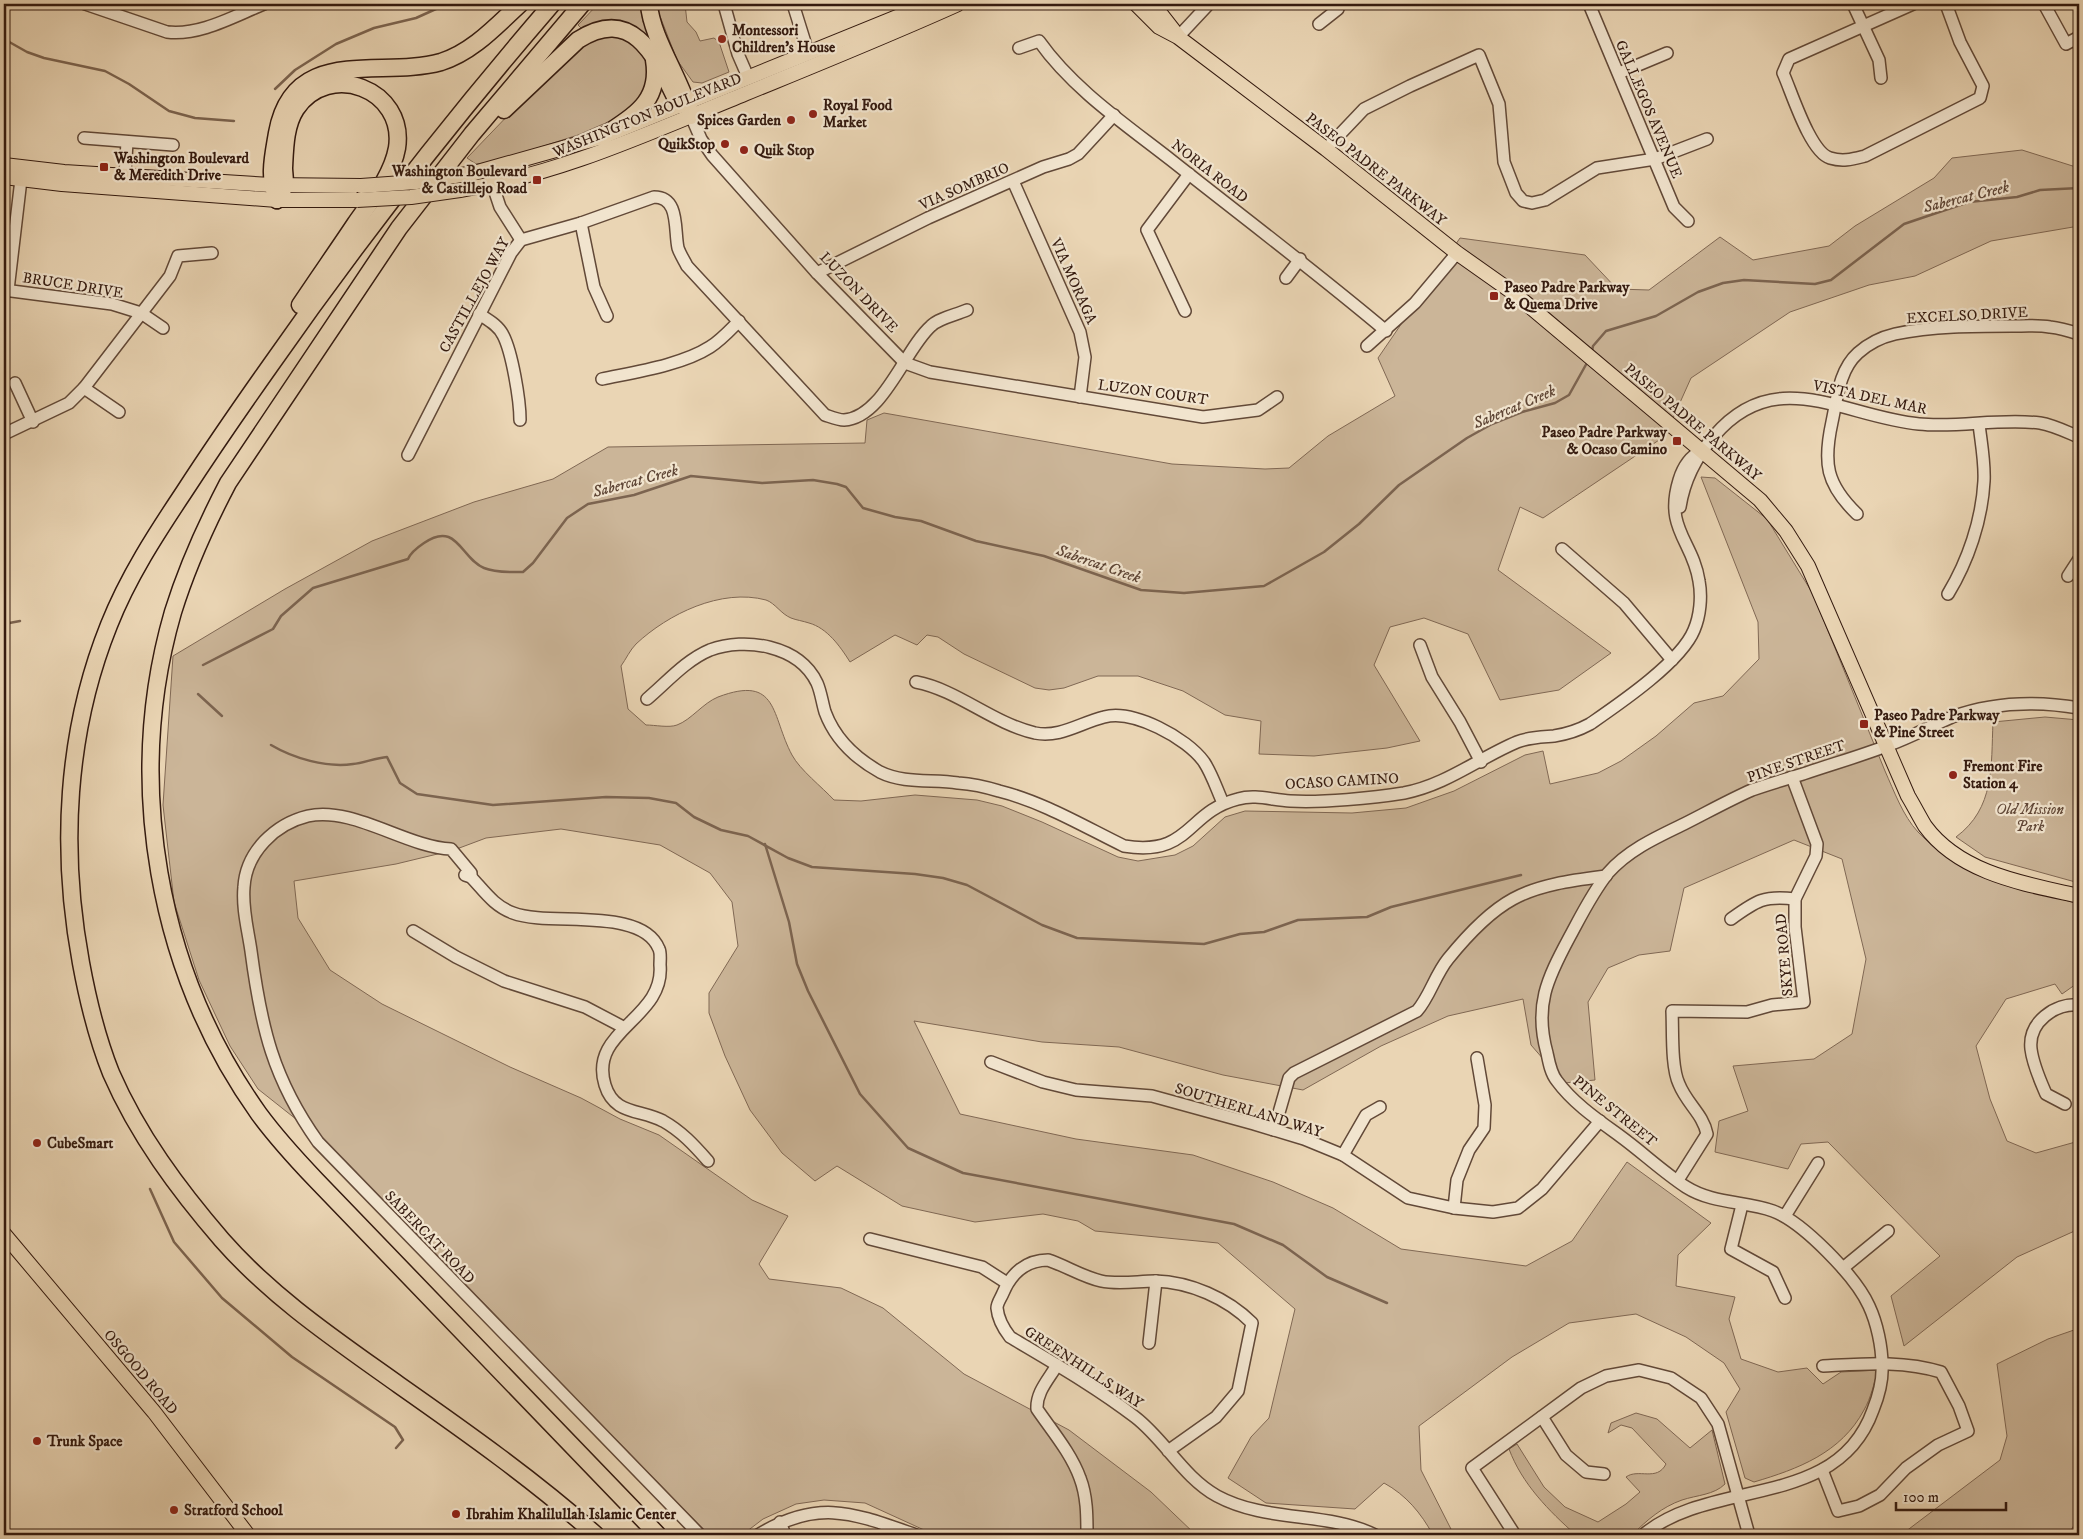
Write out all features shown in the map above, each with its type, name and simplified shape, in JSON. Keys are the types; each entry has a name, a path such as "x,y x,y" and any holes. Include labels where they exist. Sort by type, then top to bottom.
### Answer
{"highway":[{"path":"278,190 272,161 279,122 291,96 301,85 319,75 340,70 408,67 441,62 458,55 473,45 520,4"},
{"path":"552,4 427,154 307,313 222,435 136,567 110,623 92,675 81,724 68,823 68,876 74,926 93,1020 99,1038 125,1102 152,1150 171,1178 252,1271 313,1324 481,1443 596,1535"},
{"path":"582,4 472,134 399,228 252,445 206,525 173,612 155,706 151,751 151,793 157,857 174,939 197,1001 217,1044 259,1114 285,1147 316,1180 658,1535"},
{"path":"649,4 653,21 686,108"},
{"path":"472,134 501,114 567,49 588,33 615,29 635,36 650,49 686,108"},
{"path":"602,137 640,110 648,100 653,90 656,72 650,49"},
{"path":"222,435 281,333 389,174 397,146 397,134 394,120 385,102 368,89 345,83 325,87 306,98 296,110 289,124 284,168 278,190"}],"main road":[{"name":"WASHINGTON BOULEVARD","path":"4,177 22,173 125,175 357,200 411,197 491,185 567,165 748,77 929,4"},
{"name":"WASHINGTON BOULEVARD","path":"4,165 22,173 278,190 416,182 474,173 602,137 686,108 897,32 958,4"},
{"name":"PASEO PADRE PARKWAY","path":"1136,4 1159,27 1178,37 1326,149 1457,253 1515,294 1564,338 1760,500 1786,531 1808,566 1888,746 1908,796 1926,827 1951,851 1980,868 2019,882 2079,896"},
{"name":"PASEO PADRE PARKWAY","path":"1153,4 1178,37"},
{"name":"OSGOOD ROAD","path":"4,1234 154,1412 248,1535"}],"street":[{"path":"92,5 167,32 181,34 197,30 264,4"},
{"path":"724,4 738,54 748,77"},
{"path":"794,4 808,52"},
{"path":"1319,24 1338,9 1339,4"},
{"name":"GALLEGOS AVENUE","path":"1589,4 1619,72 1674,208 1688,221"},
{"path":"1854,4 1879,60 1881,78"},
{"path":"1913,4 1789,59 1783,73 1814,145 1828,158 1846,161 1865,156 1980,98 1983,86 1960,42 1946,4"},
{"path":"2044,4 2066,44 2079,37"},
{"path":"1178,37 1207,6"},
{"name":"NORIA ROAD","path":"1019,48 1039,41 1056,65 1114,115 1300,259 1386,330"},
{"path":"1619,72 1667,53"},
{"path":"1326,149 1364,109 1410,86 1479,56 1499,104 1504,162 1516,193 1524,200 1532,203 1545,200 1597,168 1655,159 1707,139"},
{"name":"LUZON DRIVE","path":"686,108 701,139 712,155 817,273 905,363 930,372 1080,397"},
{"name":"VIA SOMBRIO","path":"817,273 928,218 1078,154 1114,115"},
{"path":"84,138 173,145"},
{"path":"125,175 127,142"},
{"path":"488,170 491,185 500,207 521,240"},
{"path":"6,290 22,173"},
{"path":"1186,311 1147,230 1188,174"},
{"name":"VIA MORAGA","path":"1013,181 1080,332 1085,357 1080,397"},
{"name":"CASTILLEJO WAY","path":"408,455 511,253 521,240 581,223 654,196 665,199 671,206 678,247 687,266 826,416 842,420 858,416 877,400 905,363"},
{"path":"581,223 594,287 607,316"},
{"path":"4,434 33,422 69,403 84,388 170,276 178,256 212,253"},
{"path":"1367,346 1415,303 1457,253"},
{"path":"1286,278 1300,259"},
{"name":"BRUCE DRIVE","path":"6,290 112,304 141,313 163,328"},
{"path":"905,363 913,346 932,324 966,310"},
{"path":"480,314 494,324 503,334 520,402 520,420"},
{"path":"602,379 646,369 700,353 712,346 739,321"},
{"name":"EXCELSO DRIVE","path":"1858,514 1841,499 1830,478 1826,450 1841,380 1847,366 1858,353 1875,341 1894,334 1924,330 1987,326 2049,327 2079,334"},
{"path":"14,383 33,422"},
{"path":"84,388 119,412"},
{"name":"LUZON COURT","path":"1080,397 1203,417 1258,410 1276,397"},
{"name":"VISTA DEL MAR","path":"1701,451 1722,426 1741,412 1763,400 1798,397 1917,424 2004,422 2042,424 2079,437"},
{"path":"1948,594 1962,570 1978,519 1984,481 1980,424"},
{"name":"OCASO CAMINO","path":"648,699 691,661 710,650 737,644 767,646 790,655 803,664 816,682 826,713 836,734 854,756 881,772 913,780 958,783 1015,795 1037,802 1124,846 1139,848 1152,848 1173,842 1185,834 1208,812 1223,803 1252,796 1291,801 1403,793 1446,779 1519,741 1573,732 1590,724 1672,660 1685,646 1694,630 1700,601 1699,581 1679,531 1674,511 1676,490 1686,464 1701,451"},
{"path":"1562,549 1624,604 1672,660"},
{"path":"2068,576 2079,559"},
{"path":"1420,645 1432,677 1460,722 1480,762"},
{"path":"916,682 934,685 971,706 1035,733 1054,734 1105,716 1137,719 1157,727 1187,745 1197,754 1205,763 1223,803"},
{"name":"PINE STREET","path":"1643,1535 1653,1526 1685,1510 1782,1486 1822,1470 1841,1457 1858,1439 1868,1424 1880,1391 1883,1364 1869,1306 1843,1268 1817,1242 1785,1216 1769,1210 1711,1199 1686,1187 1600,1121 1569,1095 1553,1078 1540,1021 1543,994 1553,968 1589,902 1606,876 1627,855 1656,838 1750,791 1888,746 1954,717 1982,708 2020,703 2051,703 2079,708"},
{"name":"SKYE ROAD","path":"1678,1180 1707,1134 1704,1120 1688,1102 1678,1082 1672,1011 1747,1012 1772,1006 1804,1002 1795,927 1795,898 1816,856 1817,844 1792,777"},
{"name":"SABERCAT ROAD","path":"623,1027 649,1003 658,989 661,973 659,949 646,934 622,923 515,914 496,906 471,877 466,876 449,849 349,819 330,816 310,816 294,820 264,841 253,856 247,870 244,901 256,991 268,1045 278,1073 302,1120 337,1163 700,1535"},
{"path":"1274,1130 1290,1078 1294,1073 1417,1012 1427,999 1448,959 1493,914 1513,899 1530,892 1558,884 1606,876"},
{"path":"1731,919 1754,903 1775,896 1795,898"},
{"path":"413,931 456,957 504,981 585,1007 623,1027 604,1056 602,1075 606,1088 625,1110 646,1114 662,1121 688,1138 708,1161"},
{"path":"2064,1104 2046,1094 2031,1048 2033,1034 2039,1021 2049,1012 2061,1006 2079,1005"},
{"path":"1454,1208 1457,1180 1469,1150 1484,1128 1485,1105 1477,1058"},
{"name":"SOUTHERLAND WAY","path":"990,1062 1043,1082 1076,1090 1152,1096 1274,1130 1304,1139 1343,1155 1408,1198 1454,1208 1493,1212 1518,1208 1542,1189 1600,1121"},
{"path":"1343,1155 1366,1115 1380,1107"},
{"path":"1785,1216 1818,1164"},
{"path":"1742,1205 1731,1249 1773,1272 1785,1298"},
{"path":"1843,1268 1888,1231"},
{"path":"870,1239 982,1267 1007,1283 1020,1268 1039,1260 1062,1264 1101,1281 1156,1282 1180,1285 1208,1294 1236,1308 1252,1323 1238,1391 1216,1417 1168,1451"},
{"path":"1149,1343 1156,1282"},
{"name":"GREENHILLS WAY","path":"1007,1283 997,1306 1001,1325 1010,1336 1136,1418 1191,1477 1216,1495 1232,1503 1260,1512 1344,1524 1375,1535"},
{"path":"1822,1470 1838,1511 1859,1506 1880,1495 1906,1468 1938,1445 1968,1431 1959,1406 1941,1372 1922,1366 1883,1364 1823,1366"},
{"path":"1057,1365 1041,1391 1037,1401 1037,1409 1069,1457 1080,1478 1086,1505 1087,1535"},
{"path":"1515,1535 1472,1468 1582,1388 1606,1376 1638,1370 1671,1378 1701,1398 1718,1424 1740,1496 1749,1535"},
{"path":"1542,1417 1566,1455 1586,1472 1604,1474"},
{"path":"758,1535 780,1522 820,1511 860,1515 916,1535"},
{"path":"780,1522 785,1535"}],"green space":[{"path":"598,4 640,4 643,22 652,37 649,39 584,31 578,25"},
{"path":"657,4 685,4 687,22 696,32 700,41 714,38 719,42 729,72 702,83 693,82 677,60"},
{"path":"591,36 624,37 644,55 649,68 646,92 631,112 578,135 494,162 476,164 467,158 563,58"},
{"path":"2022,150 2079,168 2079,226 1991,241 1915,276 1869,285 1790,312 1691,378 1665,436 1543,518 1520,507 1498,570 1611,653 1559,690 1500,700 1468,634 1424,618 1390,627 1374,665 1420,741 1387,748 1314,756 1259,754 1261,721 1225,715 1183,691 1138,676 1098,676 1064,688 1049,690 1035,688 964,654 938,637 927,635 917,645 895,635 850,662 827,633 816,625 787,616 766,600 749,597 714,601 696,606 679,614 663,623 636,644 621,666 628,709 646,725 677,725 707,703 718,697 738,691 752,691 763,695 775,713 785,740 796,761 834,800 861,801 915,795 977,800 1002,806 1042,822 1118,857 1138,861 1175,855 1193,846 1225,817 1245,811 1352,813 1406,808 1454,791 1525,755 1543,751 1550,784 1598,773 1621,761 1656,736 1694,703 1723,696 1759,659 1758,622 1701,477 1715,478 1767,519 1813,594 1892,787 1903,811 1918,832 1934,847 1972,870 2014,886 2079,904 2079,982 2062,994 2055,984 2006,999 1976,1046 1990,1099 2007,1141 2036,1153 2079,1141 2079,1229 2017,1257 1904,1346 1891,1296 1940,1256 1828,1142 1801,1144 1788,1169 1715,1152 1719,1121 1748,1111 1733,1066 1814,1059 1852,1034 1866,959 1842,859 1794,840 1684,888 1670,951 1639,955 1608,968 1588,1002 1595,1080 1564,1083 1531,1045 1523,999 1448,1016 1381,1046 1303,1090 1223,1075 1119,1047 1042,1042 914,1021 960,1114 1076,1139 1193,1155 1273,1182 1333,1208 1401,1249 1526,1266 1572,1241 1627,1162 1711,1223 1678,1255 1676,1286 1735,1297 1729,1319 1741,1359 1778,1372 1807,1368 1823,1384 1841,1372 1878,1370 1869,1401 1854,1425 1831,1448 1802,1465 1754,1482 1745,1478 1726,1412 1740,1389 1724,1363 1686,1337 1636,1314 1569,1323 1512,1357 1419,1426 1421,1470 1454,1535 1433,1535 1412,1505 1384,1483 1355,1509 1266,1503 1228,1478 1251,1437 1269,1418 1295,1309 1218,1243 1095,1231 1078,1221 1043,1214 975,1222 902,1206 837,1166 815,1181 782,1153 750,1110 725,1056 709,1013 709,993 738,946 732,902 710,873 660,845 561,829 486,838 454,850 396,864 294,881 298,918 330,970 382,1004 510,1067 581,1098 620,1119 659,1135 752,1200 788,1216 759,1264 769,1279 841,1288 883,1308 964,1374 1069,1430 1151,1492 1196,1535 935,1535 865,1503 824,1500 796,1504 763,1519 742,1535 709,1535 408,1225 311,1131 258,1089 230,1046 199,980 174,902 163,805 173,656 285,589 372,541 474,502 553,479 608,447 865,443 867,420 884,413 1172,464 1265,469 1289,468 1328,436 1395,396 1378,358 1460,238 1585,255 1617,289 1649,290 1720,237 1753,260 1829,246 1855,226 1934,178 1952,158"},
{"name":"Old Mission Park","path":"2045,717 2079,720 2079,883 1985,857 1956,837 1969,826 1978,813 1984,799 1991,770 1993,722"},
{"path":"2074,1330 2079,1334 2079,1517 2068,1535 1901,1535 2000,1460 2007,1436 1997,1364 2048,1339"},
{"path":"1636,1413 1657,1419 1690,1448 1712,1430 1725,1484 1711,1493 1682,1500 1668,1506 1649,1519 1632,1535 1576,1535 1537,1496 1521,1474 1509,1449 1517,1444 1544,1487 1565,1507 1598,1522 1626,1504 1640,1492 1626,1477 1636,1474 1653,1474 1662,1469 1666,1464 1632,1428 1621,1425 1608,1433 1611,1423"}],"waterway":[{"path":"275,89 295,70 336,44 374,28 416,18 447,4"},
{"path":"4,39 27,52 44,58 105,71 129,84 169,111 195,118 234,121"},
{"name":"Sabercat Creek","path":"1592,351 1593,346 1606,331 1656,316 1698,292 1723,283 1744,280 1815,284 1831,280 1904,224 1969,202 2017,197 2040,190 2079,188"},
{"name":"Sabercat Creek","path":"203,665 273,629 281,616 313,588 408,559 417,548 435,537 444,536 451,538 476,563 489,570 523,572 533,563 567,518 588,504 634,495 691,476 762,483 813,480 837,484 846,487 863,508 895,517 921,521 976,541 1044,556 1141,590 1184,593 1264,586 1324,552 1359,524 1399,485 1467,438 1492,424 1522,412 1555,403 1569,395 1588,361"},
{"name":"Sabercat Creek","path":"4,624 20,621"},
{"path":"198,694 222,716"},
{"path":"271,745 299,758 332,765 357,763 387,757 400,783 417,794 493,805 606,797 649,798 676,803 694,817 721,830 748,836 788,858 812,867 915,874 943,878 967,885 1042,925 1077,938 1204,944 1240,934 1264,932 1298,920 1367,917 1391,907 1521,875"},
{"path":"765,844 789,922 797,964 808,991 860,1094 908,1148 963,1173 1234,1224 1283,1245 1327,1277 1387,1303"},
{"path":"150,1189 174,1242 222,1298 292,1357 395,1427 403,1440 396,1448"}],"place":[{"name":"Montessori Children's House","path":"722,39"},
{"name":"Royal Food Market","path":"813,114"},
{"name":"Spices Garden","path":"791,120"},
{"name":"QuikStop","path":"725,144"},
{"name":"Quik Stop","path":"744,150"},
{"name":"Washington Boulevard & Meredith Drive","path":"104,167"},
{"name":"Washington Boulevard & Castillejo Road","path":"537,180"},
{"name":"Paseo Padre Parkway & Quema Drive","path":"1494,296"},
{"name":"Paseo Padre Parkway & Ocaso Camino","path":"1677,441"},
{"name":"Paseo Padre Parkway & Pine Street","path":"1864,724"},
{"name":"Fremont Fire Station 4","path":"1953,775"},
{"name":"CubeSmart","path":"37,1143"},
{"name":"Trunk Space","path":"37,1441"},
{"name":"Stratford School","path":"174,1510"},
{"name":"Ibrahim Khalilullah Islamic Center","path":"456,1514"}]}
